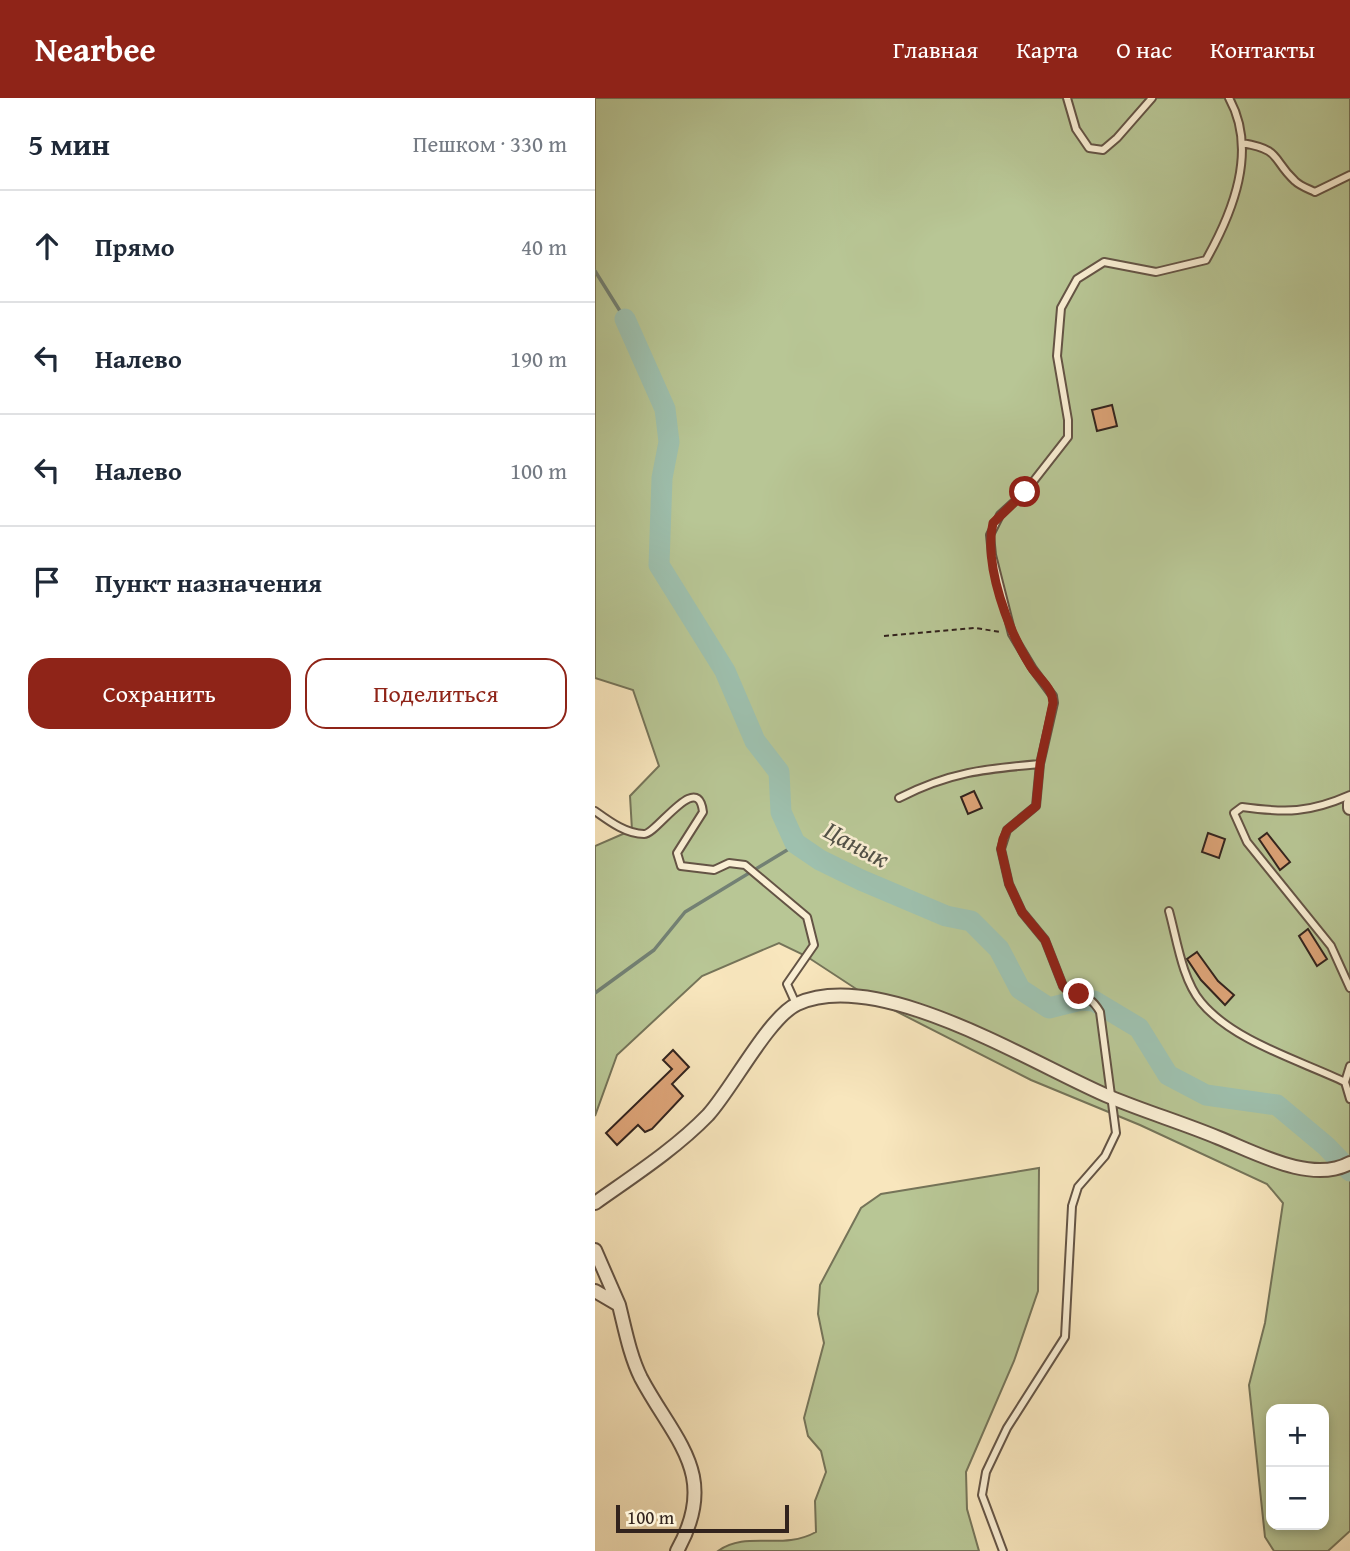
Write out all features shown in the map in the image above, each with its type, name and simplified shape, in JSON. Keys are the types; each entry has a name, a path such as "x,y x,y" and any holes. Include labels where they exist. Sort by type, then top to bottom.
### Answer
{"street":[{"path":"595,1203 675,1144 708,1115 776,1024 796,1005 831,996 870,998 909,1007 962,1027 1110,1097 1262,1155 1297,1166 1337,1170 1350,1163"},
{"path":"595,1250 619,1305 639,1374 691,1462 695,1483 694,1501 687,1534 677,1551"},
{"path":"595,1292 619,1305"}],"lane":[{"path":"1067,98 1076,129 1089,148 1103,150 1117,138 1151,98"},
{"path":"1003,1551 982,1495 986,1472 1007,1428 1065,1338 1072,1206 1078,1187 1112,1144 1116,1133 1100,1012 1094,1001 1085,995 1069,992 1063,986 1045,940 1022,912 1009,884 1001,849 1007,830 1036,806 1040,764 1053,696 1012,634 992,555 991,535 1000,514 1025,492 1068,437 1068,420 1057,356 1061,308 1077,279 1104,262 1156,272 1206,260 1232,202 1244,157 1237,112 1229,98"},
{"path":"1242,143 1262,146 1279,158 1295,181 1315,192 1350,175"},
{"path":"899,798 936,779 989,768 1040,764"},
{"path":"1350,795 1318,809 1275,812 1241,807 1234,813 1247,842 1331,946 1350,988"},
{"path":"595,811 618,826 645,834 653,833 679,803 689,798 697,800 702,805 703,813 677,853 681,866 714,870 729,863 745,865 807,917 814,945 787,984 796,1005"},
{"path":"1169,911 1186,972 1201,1002 1243,1038 1291,1056 1345,1082"},
{"path":"1350,1066 1345,1082 1350,1099"}],"path":[{"path":"884,636 975,628 1012,634"}],"green space":[{"path":"595,98 1350,98 1350,1531 1328,1551 1274,1551 1265,1537 1249,1385 1265,1323 1283,1203 1267,1184 1140,1125 1031,1080 870,998 806,956 779,943 702,976 617,1055 595,1116 595,846 632,830 630,796 659,766 633,690 595,678"},
{"path":"1039,1168 1038,1291 1014,1361 966,1472 967,1509 979,1551 718,1551 741,1542 790,1540 816,1532 815,1501 826,1472 821,1451 808,1436 804,1418 824,1343 818,1314 820,1285 861,1208 881,1194"}],"building":[{"path":"1112,405 1117,426 1097,431 1092,410"},
{"path":"974,791 982,808 968,814 961,797"},
{"path":"1208,833 1225,839 1219,858 1202,852"},
{"path":"1267,833 1290,862 1280,870 1259,839"},
{"path":"1308,929 1327,959 1317,966 1299,936"},
{"path":"1197,952 1218,981 1234,995 1225,1005 1201,980 1187,959"},
{"path":"673,1050 689,1067 672,1084 683,1096 652,1129 645,1132 638,1125 617,1145 606,1133 672,1069 663,1060"}],"waterway":[{"path":"595,271 625,319"},
{"name":"Цанык","path":"625,319 665,409 669,442 662,478 659,565 725,671 755,741 779,772 781,812 795,843 820,860 861,880 946,916 971,921 999,949 1020,989 1049,1008 1081,1000 1094,1001 1139,1028 1168,1075 1206,1095 1277,1105 1326,1146 1350,1171"},
{"path":"595,993 654,950 685,912 797,844"}],"route":[{"path":"1025,492 993,523 992,555 1012,634 1053,696 1053,703 1040,764 1036,806 1007,830 1001,849 1009,884 1022,912 1045,940 1063,986 1069,992 1079,994"}]}
